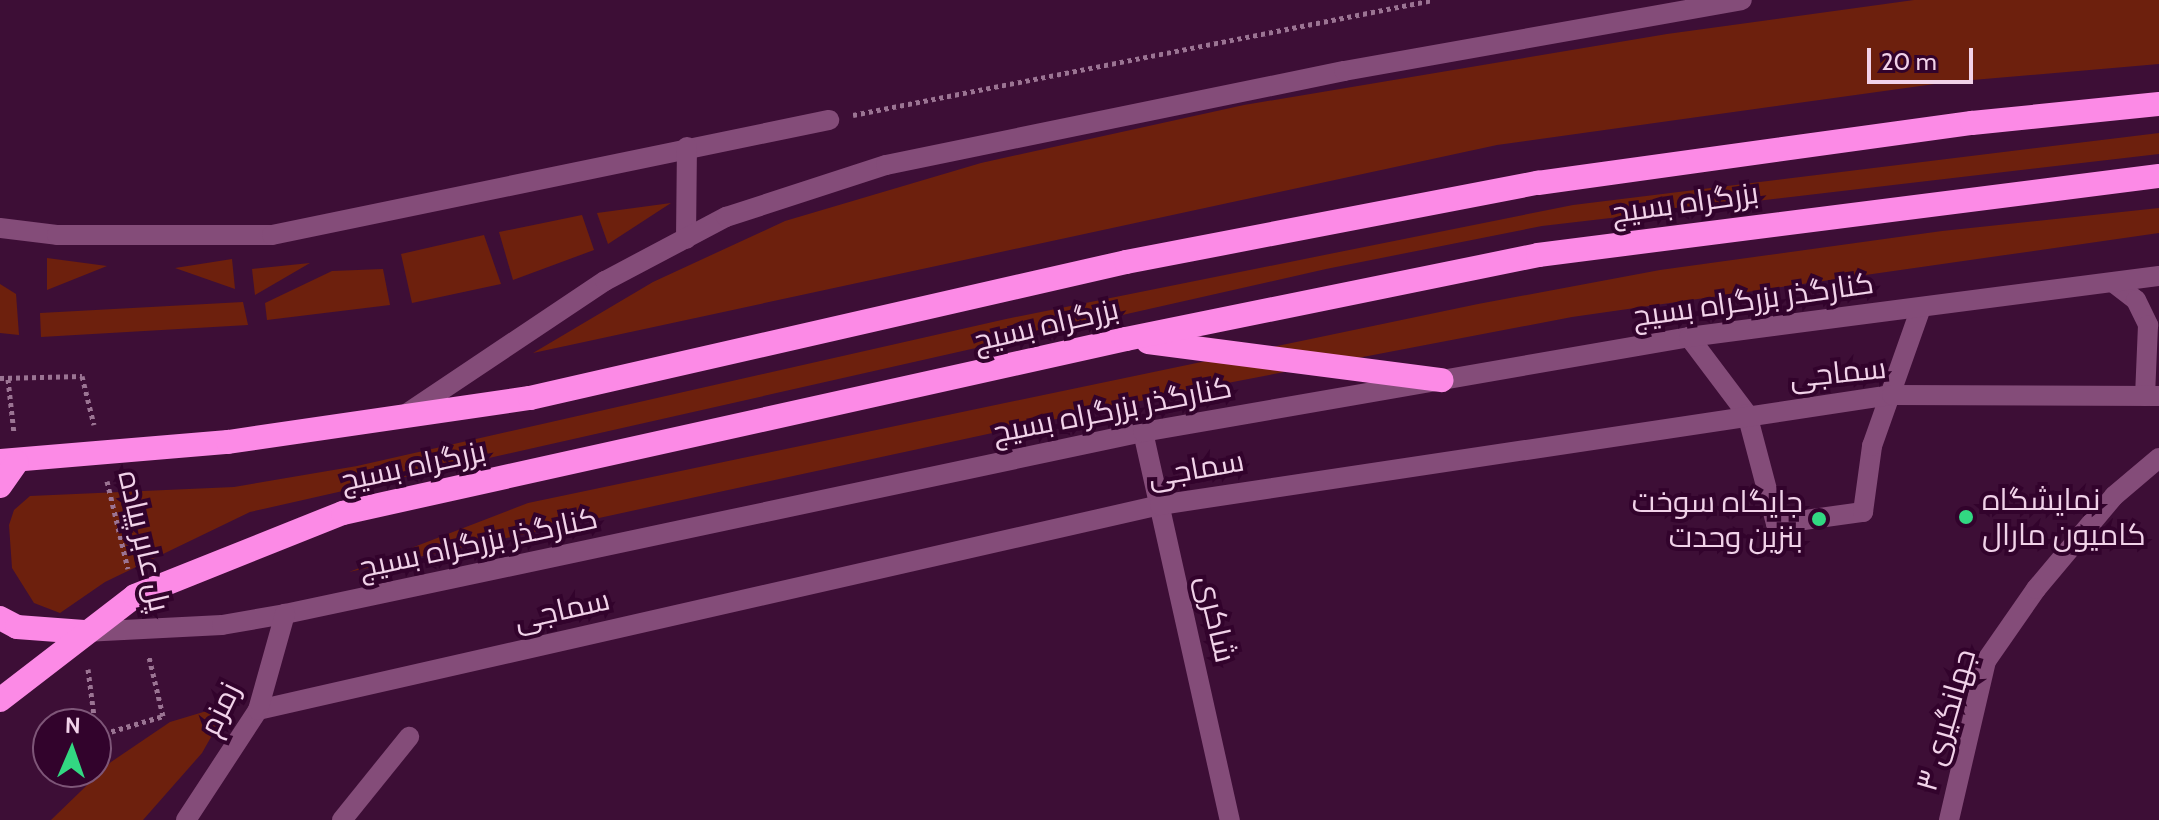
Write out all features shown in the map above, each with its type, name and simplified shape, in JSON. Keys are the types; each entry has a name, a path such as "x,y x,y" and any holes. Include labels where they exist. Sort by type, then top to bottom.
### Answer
{"highway":[{"name":"بزرگراه بسیج","path":"9,462 228,442 530,398 1126,262 1538,183 1972,123 2159,104"},
{"name":"بزرگراه بسیج","path":"0,700 84,632 135,596 343,513 1126,339 1538,255 1977,195 2159,176"},
{"path":"1126,339 1442,380"},
{"path":"0,486 9,462"},
{"path":"0,618 17,627 84,632"}],"street":[{"path":"403,417 605,281 726,217 886,165 1344,71 1742,0"},
{"path":"0,228 57,235 272,235 829,120"},
{"path":"686,239 687,147"},
{"name":"کنارگذر بزرگراه بسیج","path":"84,632 222,625 285,614 1143,432 1689,337 2159,276"},
{"path":"2114,283 2136,300 2148,325 2152,396"},
{"path":"1689,337 1747,414 1776,524 1863,512 1872,446 1921,308"},
{"name":"سماجی","path":"258,710 1160,505 1747,414 1892,395 2152,396"},
{"name":"شاکری","path":"1143,432 1230,820"},
{"name":"جهانگیری ۳","path":"1949,820 1986,661 2036,589 2114,496 2159,458"},
{"name":"زمزم","path":"186,820 258,710 285,614"},
{"path":"342,820 409,737"}],"path":[{"path":"829,120 1433,0"},
{"name":"پل عابر پیاده","path":"8,379 82,376 97,438"},
{"path":"0,378 8,379 9,462"},
{"name":"پل عابر پیاده","path":"104,469 130,577"},
{"path":"84,632 93,708"},
{"name":"پل عابر پیاده","path":"112,731 163,716 148,654"}],"shaded area":[{"path":"1914,0 2159,0 2159,64 1949,82 1497,145 533,353 653,282 785,221 981,163 1244,105 1667,34"},
{"path":"2159,133 2159,154 1542,226 1326,269 250,512 105,582 60,613 34,603 12,568 9,525 14,510 30,496 234,487 357,466 1006,319 1573,205"},
{"path":"671,203 608,244 597,213"},
{"path":"2159,208 2159,233 1572,317 1191,390 349,572 528,503 1478,304 1660,270 1942,231"},
{"path":"582,215 594,250 513,280 499,232"},
{"path":"484,235 501,284 412,303 401,254"},
{"path":"47,258 107,266 47,290"},
{"path":"232,259 235,289 175,268"},
{"path":"310,263 255,295 252,269"},
{"path":"383,269 390,305 267,320 265,303 332,271"},
{"path":"0,284 16,294 19,335 0,333"},
{"path":"243,302 248,325 41,337 40,313"},
{"path":"210,710 217,716 215,730 202,753 143,820 51,820 84,788 112,788 112,761 170,722"}],"place":[{"name":"نمایشگاه کامیون مارال","path":"1966,517"},
{"name":"جایگاه سوخت بنزین وحدت","path":"1819,519"}]}
